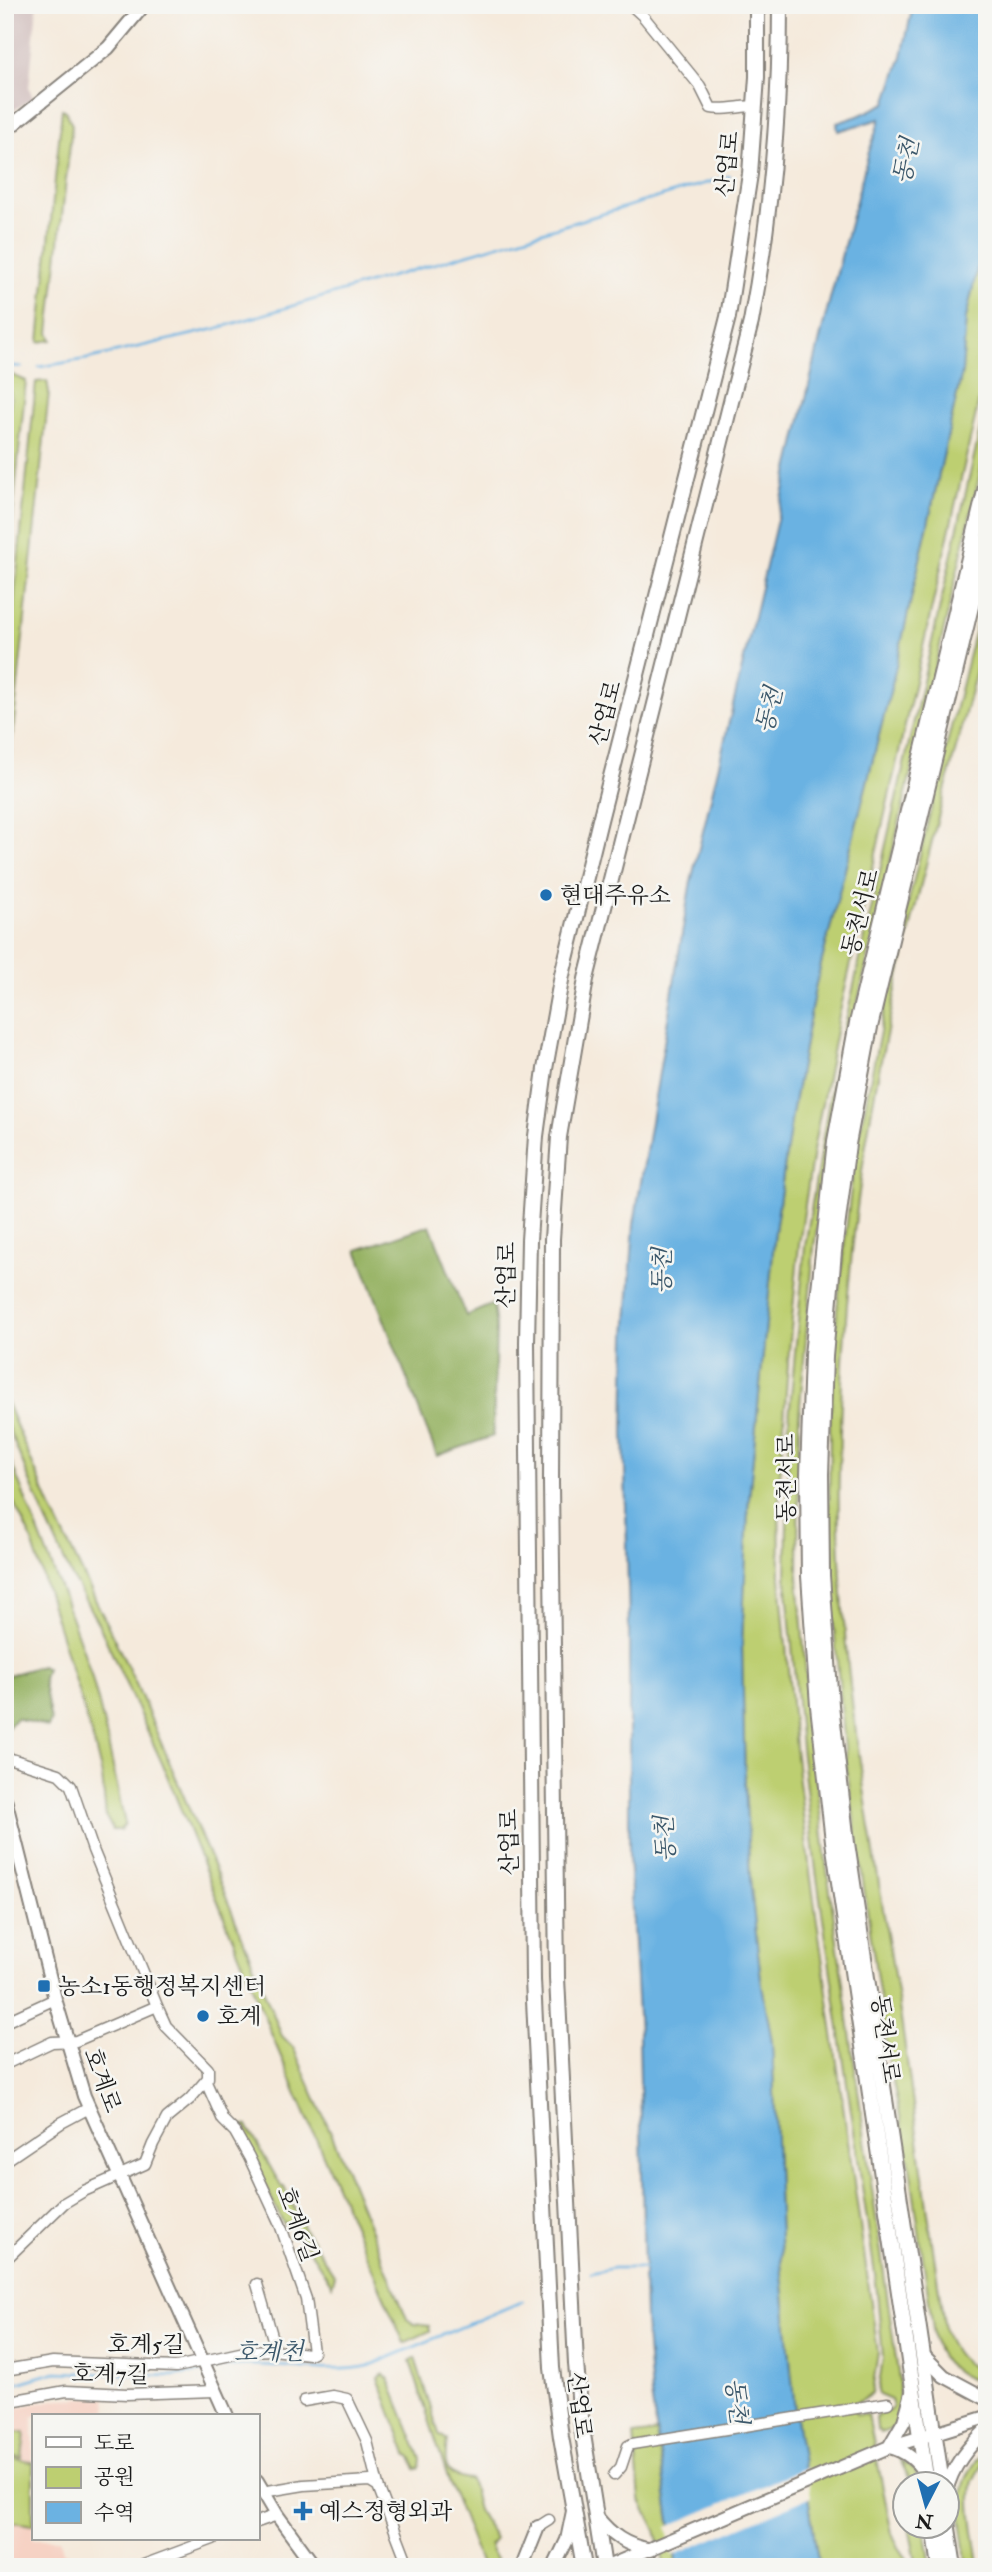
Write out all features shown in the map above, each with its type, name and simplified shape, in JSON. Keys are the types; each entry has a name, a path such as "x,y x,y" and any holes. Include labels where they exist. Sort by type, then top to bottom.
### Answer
{"main road":[{"name":"산업로","path":"584,2567 552,2368 533,1980 527,1343 529,1240 536,1136 562,975 728,317 750,174 755,106 757,5"},
{"name":"산업로","path":"605,2567 582,2428 576,2364 557,1978 551,1372 552,1239 557,1162 569,1068 586,979 751,322 764,253 774,176 780,75 780,5"},
{"name":"동천서로","path":"938,2470 913,2390 833,1841 818,1706 809,1576 808,1475 811,1368 835,1141 857,1023 987,483"},
{"name":"동천서로","path":"927,2470 923,2354 847,1843 832,1719 822,1575 821,1474 826,1344 834,1251 848,1143 870,1027 987,540"},
{"path":"936,2540 940,2567"},
{"path":"950,2540 954,2567"}],"street":[{"path":"5,131 108,48 144,5"},
{"path":"631,5 701,86 711,108 716,110 755,106"},
{"name":"호계6길","path":"5,1757 59,1774 71,1786 93,1850 166,2026 208,2069 206,2081 223,2120 242,2143 260,2179 280,2224 308,2306 313,2352 309,2354 273,2350 238,2353 203,2363"},
{"name":"호계로","path":"5,1798 55,1998 89,2108 213,2387"},
{"path":"5,2022 55,1998"},
{"path":"5,2051 8,2064 52,2042 67,2042 86,2037 157,2006"},
{"path":"5,2260 64,2203 148,2162 153,2144 167,2118 206,2081"},
{"path":"5,2161 89,2108"},
{"path":"257,2284 273,2339 273,2350"},
{"path":"923,2354 944,2376 987,2399"},
{"name":"호계5길","path":"5,2370 53,2362 176,2367 203,2363"},
{"path":"213,2387 226,2414"},
{"name":"호계7길","path":"6,2400 66,2392 127,2394 213,2387"},
{"path":"889,2447 904,2421 913,2390"},
{"path":"304,2401 333,2396 347,2399 367,2441 378,2486 409,2567"},
{"path":"614,2475 621,2466 628,2446 632,2444 888,2403"},
{"path":"605,2567 652,2550 889,2447 987,2417"},
{"path":"954,2470 970,2446 987,2429"},
{"path":"889,2447 910,2456 922,2470"},
{"path":"315,2567 260,2487 370,2481 378,2486"},
{"path":"554,2567 567,2540 573,2507"},
{"path":"259,2521 277,2515"},
{"path":"596,2516 612,2534 627,2544 652,2550"},
{"path":"522,2567 530,2541 544,2524"},
{"path":"138,2567 210,2540"},
{"path":"637,2567 652,2550"}],"shaded area":[{"path":"5,5 37,5 29,88 33,98 5,116"},
{"path":"106,2398 108,2414 32,2414 32,2540 60,2540 63,2552 74,2556 73,2567 5,2567 5,2410 59,2399"}],"green space":[{"path":"62,109 72,125 49,333 52,340 39,342"},
{"path":"987,225 987,365 839,1016 814,1145 799,1245 779,1489 780,1577 795,1748 878,2352 872,2394 855,2403 856,2414 868,2415 890,2523 890,2540 895,2540 911,2567 819,2567 795,2412 781,2263 772,2042 761,1979 750,1879 742,1644 748,1509 775,1231 792,1114 815,988 892,684 962,372 966,318"},
{"path":"5,372 26,381 5,592 5,441 11,398"},
{"path":"47,381 49,392 5,806 5,693 36,382"},
{"path":"987,399 987,443 839,1083 814,1247 799,1417 798,1577 812,1746 899,2380 899,2417 894,2428 881,2433 877,2429 876,2418 881,2412 889,2411 893,2407 891,2400 879,2395 878,2391 883,2357 876,2282 816,1871 801,1748 786,1577 789,1417 805,1246 832,1082"},
{"path":"987,580 987,628 897,987 872,1108 858,1198 842,1380 839,1535 842,1600 856,1730 903,2030 945,2330 951,2345 965,2362 987,2372 987,2385 955,2371 943,2359 935,2343 909,2160 889,2062 847,1770 833,1616 829,1508 830,1424 837,1309 854,1162 895,957"},
{"path":"430,1225 466,1316 493,1304 496,1328 493,1436 437,1456 357,1250"},
{"path":"5,1399 52,1510 136,1684 282,2036 293,2047 335,2142 407,2319 414,2324 429,2326 430,2331 404,2343 275,2043 162,1763 99,1625 70,1573 43,1513 5,1420"},
{"path":"5,1446 68,1608 93,1682 125,1824 120,1830 113,1830 106,1817 102,1776 94,1743 31,1538 13,1501 5,1498"},
{"path":"41,1666 46,1668 43,1679 51,1721 48,1727 16,1718 5,1731 5,1676"},
{"path":"242,2125 247,2126 284,2187 304,2229 335,2276 332,2285 301,2237 287,2223 284,2225 239,2130"},
{"path":"415,2358 439,2434 447,2440 447,2467 455,2475 470,2479 478,2510 495,2539 490,2545 496,2559 496,2567 481,2565 450,2484 410,2361"},
{"path":"383,2374 389,2379 421,2459 420,2467 416,2469 407,2454 378,2378"},
{"path":"5,2430 25,2433 22,2458 5,2456"},
{"path":"656,2432 677,2567 665,2567 656,2530 640,2499 634,2435"},
{"path":"987,2450 972,2485 971,2494 979,2567 968,2567 961,2520 963,2490 967,2476"},
{"path":"5,2458 32,2462 32,2525 5,2521"},
{"path":"900,2460 915,2470 905,2470"},
{"path":"912,2540 927,2540 931,2567 917,2567"}],"water":[{"name":"동천","path":"913,5 987,5 987,225 966,318 962,372 892,684 815,988 792,1114 775,1231 748,1509 742,1644 750,1879 761,1979 772,2042 781,2263 795,2412 819,2567 677,2567 651,2395 645,2321 639,2033 629,1855 629,1627 624,1432 626,1336 634,1224 690,886 825,318 880,119 838,131 837,123 886,103 902,56"}],"pier":[{"path":"807,2467 811,2497 672,2556 667,2527"}],"waterway":[{"path":"39,367 87,359 215,329 730,176"},
{"path":"5,365 22,367"},
{"path":"591,2273 613,2268 647,2268"},
{"name":"호계천","path":"212,2370 251,2365 330,2369 369,2366 523,2301"},
{"name":"호계천","path":"5,2387 56,2372 172,2376 202,2372"}],"place":[{"name":"현대주유소","path":"546,895"},
{"name":"농소1동행정복지센터","path":"44,1986"},
{"name":"호계","path":"203,2016"},
{"name":"예스정형외과","path":"303,2511"}]}
